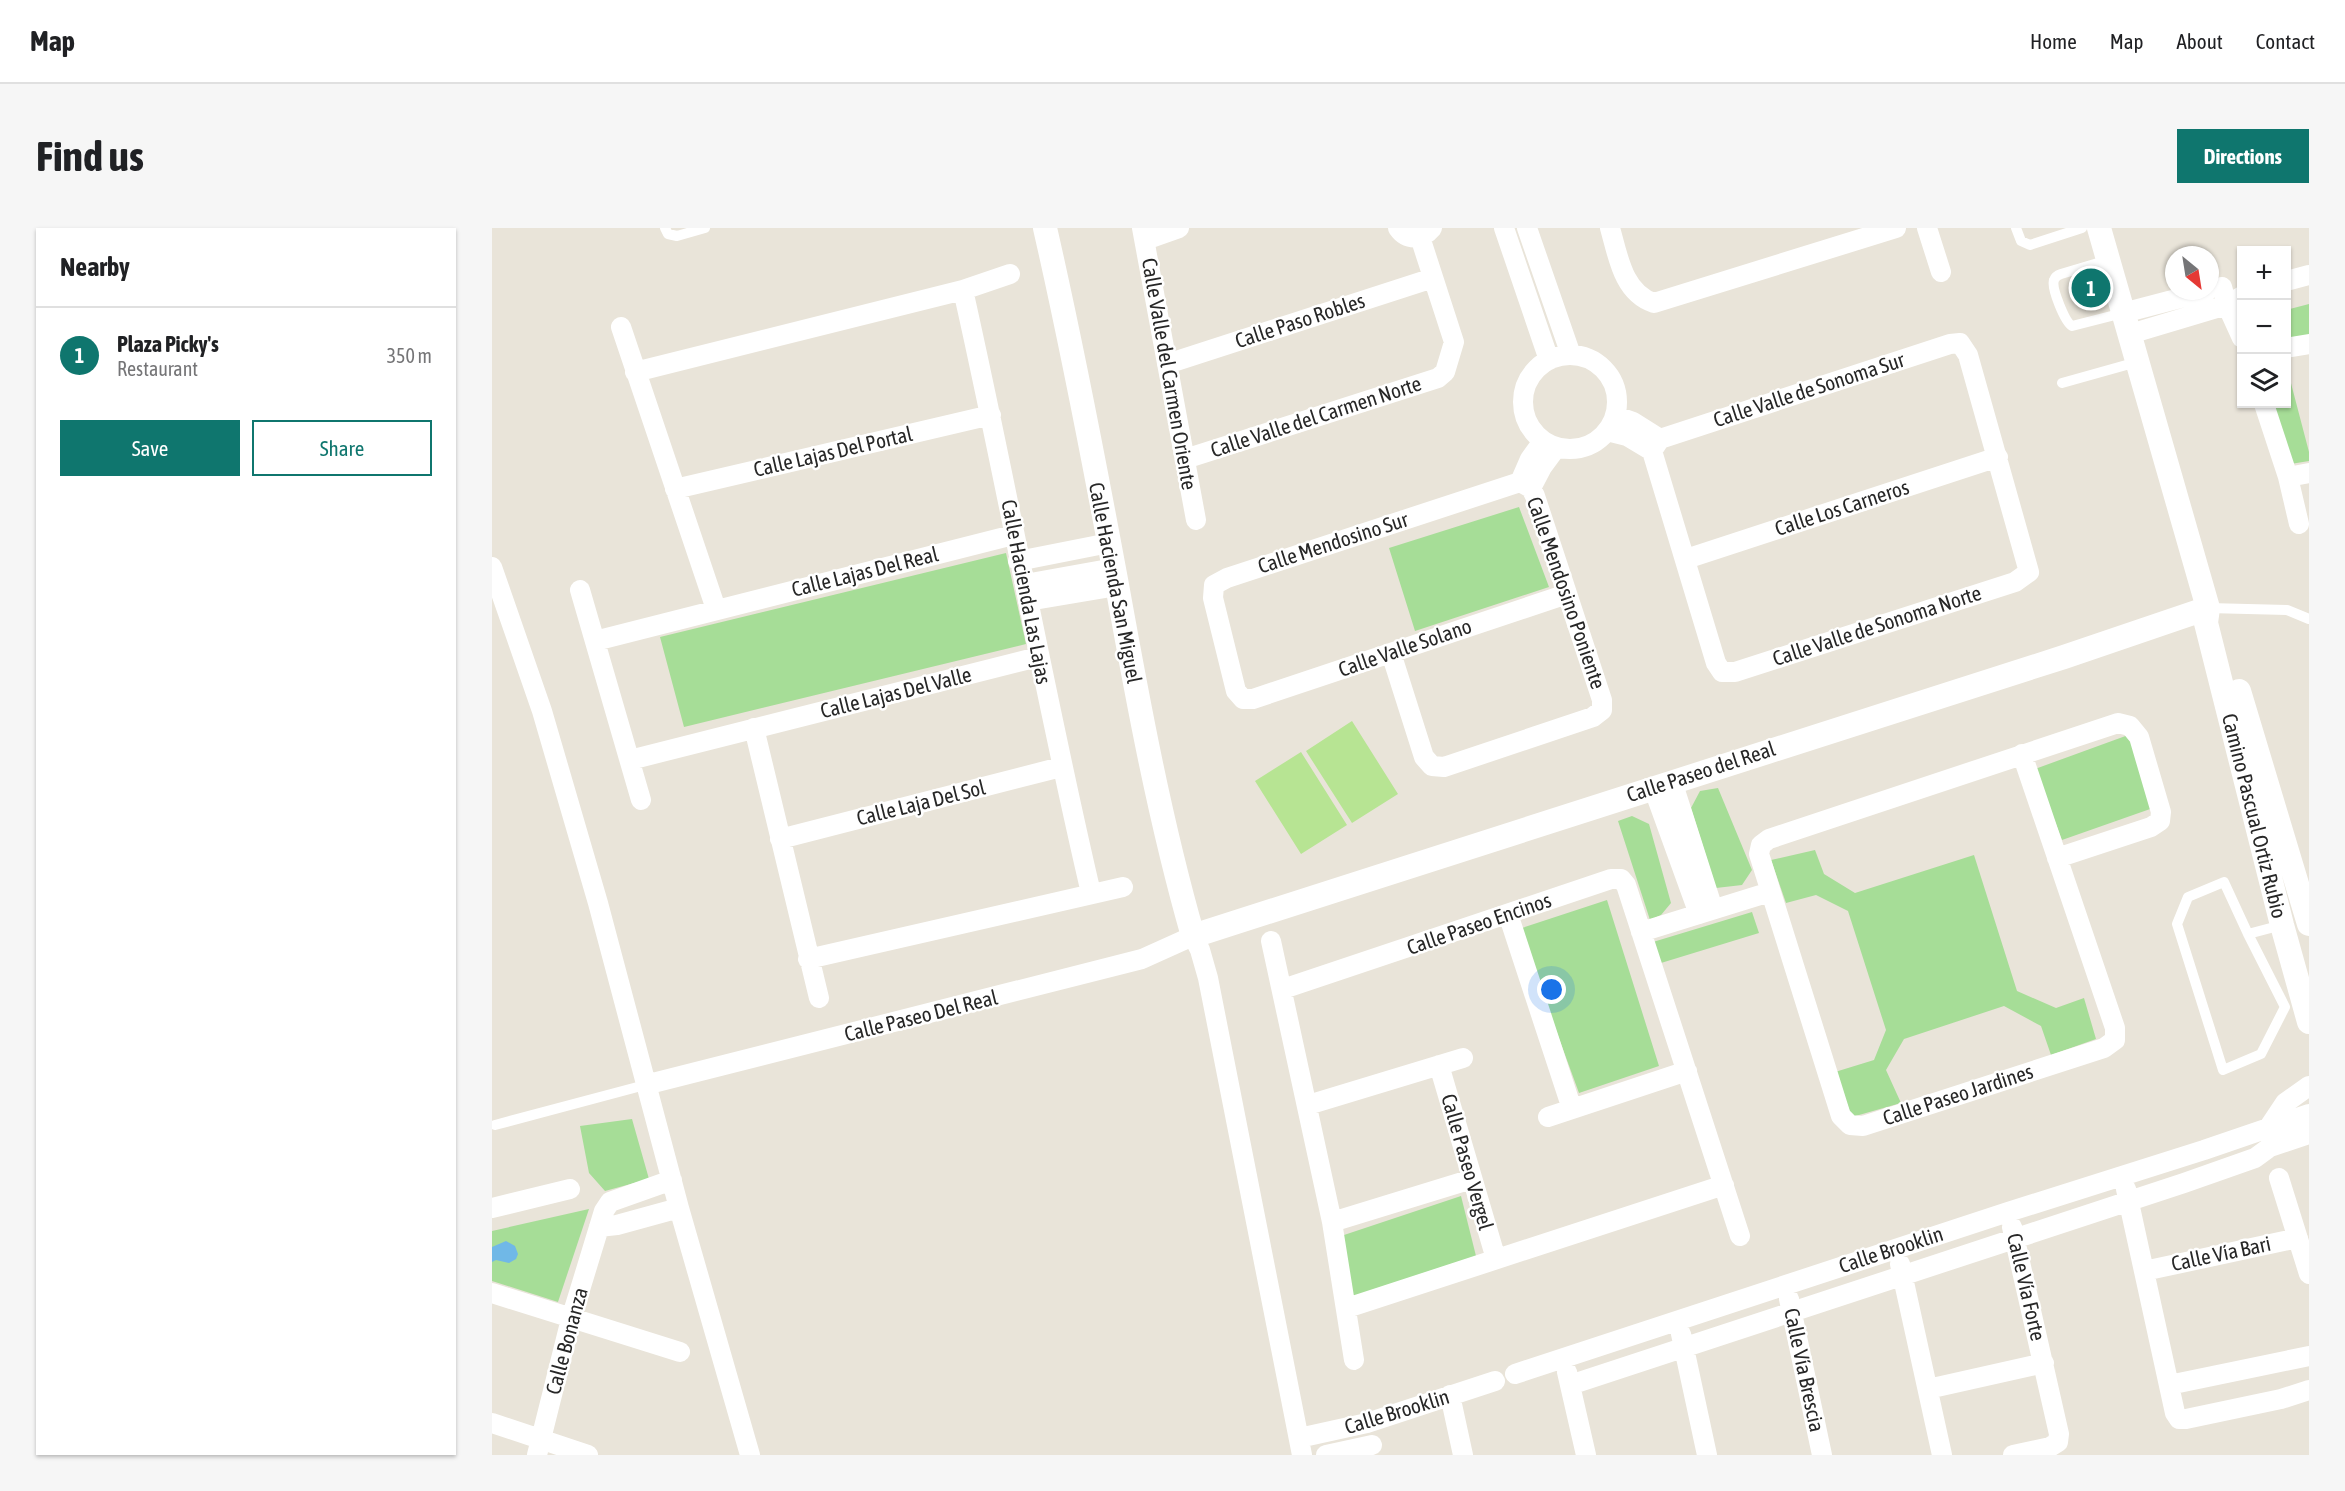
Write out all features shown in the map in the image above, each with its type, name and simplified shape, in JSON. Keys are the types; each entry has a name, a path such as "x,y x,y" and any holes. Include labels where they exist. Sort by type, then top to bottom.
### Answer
{"street":[{"name":"Calle Hacienda San Miguel","path":"1045,228 1109,543 1141,721 1182,899 1193,936"},
{"path":"1144,234 1179,228"},
{"path":"1398,228 1407,236 1426,233 1433,278"},
{"path":"1504,228 1549,360"},
{"path":"1527,228 1571,355"},
{"path":"1610,228 1623,273 1632,289 1642,299 1654,303 1667,301 1896,228"},
{"path":"1927,228 1941,272"},
{"name":"Camino Pascual Ortiz Rubio","path":"2099,228 2208,608 2206,623 2282,925 2309,1022"},
{"name":"Calle Valle del Carmen Oriente","path":"1144,234 1196,520"},
{"path":"635,372 963,290 1010,274"},
{"path":"2291,280 2309,275"},
{"name":"Calle Paso Robles","path":"1167,364 1433,278"},
{"name":"Calle Valle del Carmen Norte","path":"1185,459 1428,381 1445,372 1454,342 1433,278"},
{"name":"Calle Hacienda Las Lajas","path":"963,290 991,415 1018,561 1061,767 1091,893"},
{"path":"2127,323 2225,293 2237,327"},
{"path":"621,327 716,609"},
{"name":"Calle Valle de Sonoma Sur","path":"1656,445 1950,344 1959,344 1968,355 1998,457"},
{"path":"2291,347 2309,344"},
{"path":"1571,355 1584,357 1598,364 1609,375 1615,389 1617,404 1611,424 1597,441 1570,450 1550,444 1532,431 1525,418 1522,403 1531,376 1541,365 1549,360 1571,355"},
{"path":"2265,408 2288,477 2299,524"},
{"name":"Calle Lajas Del Portal","path":"675,489 991,415"},
{"path":"1611,424 1627,436 1656,445 1686,559"},
{"path":"1526,485 1530,459 1550,444"},
{"name":"Calle Los Carneros","path":"1686,559 1998,457"},
{"name":"Calle Valle de Sonoma Norte","path":"1686,559 1716,663 1722,672 1735,672 2015,582 2029,572 1998,457"},
{"path":"2288,477 2309,473"},
{"name":"Calle Mendosino Poniente","path":"1391,653 1424,757 1432,766 1444,767 1593,717 1602,710 1602,700 1567,594 1526,485"},
{"name":"Calle Mendosino Sur","path":"1243,699 1236,691 1213,598 1215,585 1227,578 1526,485"},
{"name":"Calle Lajas Del Real","path":"595,641 1013,534"},
{"path":"1018,561 1109,543"},
{"path":"492,567 542,711 598,903 645,1085 750,1455"},
{"path":"1026,593 1115,577"},
{"path":"580,590 641,800"},
{"name":"Calle Valle Solano","path":"1243,699 1253,699 1567,594"},
{"name":"Camino Pascual Ortiz Rubio","path":"2208,608 2216,616 2309,924"},
{"name":"Calle Paseo del Real","path":"1193,936 2208,608"},
{"name":"Calle Lajas Del Valle","path":"630,759 1038,657"},
{"name":"Calle Paseo Jardines","path":"2022,754 2056,858 2115,1028 2115,1040 2104,1048 1863,1126 1850,1125 1841,1116 1770,892 1759,854 1761,845 1769,839 2022,754 2118,723 2130,726 2139,737 2161,812 2160,821 2151,827 2056,858"},
{"path":"754,728 819,999"},
{"name":"Calle Laja Del Sol","path":"780,839 1061,767"},
{"path":"1663,784 1706,912"},
{"name":"Calle Paseo Encinos","path":"1284,989 1611,879 1621,879 1626,885 1740,1236"},
{"path":"808,959 1123,886"},
{"path":"1641,932 1770,892"},
{"path":"1508,914 1572,1109"},
{"path":"1193,936 1200,950 1208,978 1300,1447"},
{"name":"Calle Paseo Del Real","path":"645,1085 1142,959 1193,936"},
{"path":"1271,941 1284,989 1332,1222 1354,1360"},
{"name":"Calle Paseo Vergel","path":"1308,1105 1462,1058"},
{"name":"Calle Paseo Vergel","path":"1439,1065 1496,1259"},
{"path":"1548,1117 1687,1071"},
{"name":"Calle Brooklin","path":"1570,1385 2255,1158 2269,1138 2285,1104 2309,1086"},
{"name":"Calle Brooklin","path":"2269,1138 2309,1114"},
{"name":"Calle Brooklin","path":"1515,1374 2124,1176 2269,1138 2309,1134"},
{"name":"Calle Vía Bari","path":"2124,1176 2175,1413 2179,1419 2281,1399 2309,1390"},
{"name":"Calle Vía Bari","path":"2279,1178 2309,1274"},
{"path":"1332,1222 1472,1179"},
{"name":"Calle Bonanza","path":"539,1448 571,1319 604,1211 610,1202 672,1180"},
{"path":"1347,1308 1724,1185"},
{"path":"492,1208 570,1190"},
{"path":"599,1227 617,1225 679,1208"},
{"name":"Calle Vía Forte","path":"2008,1212 2059,1434 2058,1442 2050,1447 2013,1455"},
{"name":"Calle Vía Bari","path":"2144,1271 2298,1238"},
{"path":"1895,1249 1904,1275 1942,1455"},
{"name":"Calle Vía Brescia","path":"1785,1285 1822,1455"},
{"path":"492,1293 680,1352"},
{"path":"1677,1320 1685,1347 1707,1455"},
{"path":"2169,1385 2309,1356"},
{"path":"1563,1358 1586,1455"},
{"name":"Calle Vía Forte","path":"1928,1389 2044,1363"},
{"name":"Calle Brooklin","path":"1300,1447 1495,1381"},
{"path":"1450,1395 1463,1455"},
{"path":"492,1423 539,1448 588,1455"},
{"path":"1367,1423 1373,1450"},
{"name":"Calle Brooklin","path":"1326,1455 1373,1450"}],"lane":[{"path":"664,228 668,234 677,236 705,228"},
{"path":"2016,228 2021,241 2030,245 2082,228"},
{"path":"2109,260 2061,274 2056,277 2053,284 2065,320 2072,326 2127,323"},
{"path":"2062,383 2138,362"},
{"path":"2208,608 2287,610 2309,619"},
{"path":"2224,882 2248,934 2285,1007 2261,1054 2223,1070 2177,924 2188,897 2224,882"},
{"path":"2248,934 2282,925"},
{"path":"495,1125 645,1085"}],"green space":[{"path":"2309,304 2309,343 2291,346 2291,309"},
{"path":"2291,383 2309,452 2309,461 2284,465 2266,408 2291,408"},
{"path":"1519,507 1549,587 1415,631 1389,548"},
{"path":"1006,553 1026,644 684,727 660,637"},
{"path":"1352,721 1398,794 1352,823 1306,751"},
{"path":"2131,734 2153,808 2062,840 2035,769"},
{"path":"1301,752 1347,825 1301,854 1255,781"},
{"path":"1718,788 1752,870 1742,885 1716,888 1691,808 1700,791"},
{"path":"1632,816 1649,824 1671,903 1661,915 1650,920 1618,821"},
{"path":"1815,850 1824,874 1855,893 1974,855 2017,991 2056,1008 2084,998 2096,1039 2051,1055 2041,1026 2004,1006 1904,1039 1886,1070 1901,1103 1852,1117 1835,1072 1874,1060 1886,1030 1848,911 1816,895 1786,903 1771,860"},
{"path":"1607,900 1659,1066 1579,1093 1519,929"},
{"path":"1752,912 1759,933 1661,963 1653,942"},
{"path":"632,1119 649,1179 605,1191 589,1173 580,1126"},
{"path":"1461,1196 1476,1256 1351,1297 1341,1236"},
{"path":"589,1209 558,1302 492,1281 492,1231"}],"water":[{"path":"506,1241 515,1246 518,1254 516,1259 509,1263 496,1260 492,1262 492,1247"}],"place":[{"name":"Plaza Picky's","path":"2091,288"}]}
